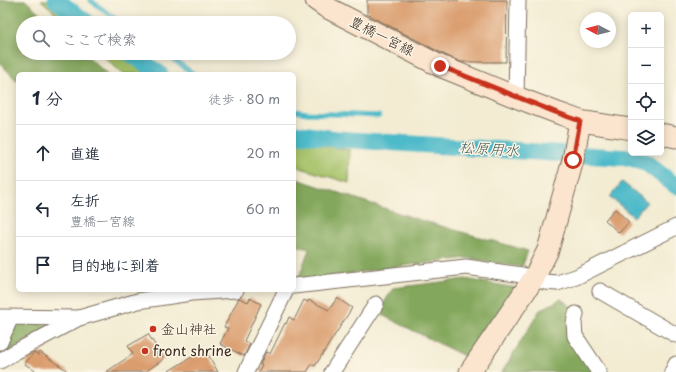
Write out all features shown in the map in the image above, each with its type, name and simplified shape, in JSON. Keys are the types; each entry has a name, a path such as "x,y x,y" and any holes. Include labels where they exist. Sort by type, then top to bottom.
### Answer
{"main road":[{"name":"豊橋一宮線","path":"316,0 326,7 440,66 580,121 628,129"},
{"path":"470,372 534,278 548,250 574,152 580,121"},
{"path":"664,135 676,137"}],"street":[{"path":"516,97 518,0"},
{"path":"296,286 466,266 522,275 557,283 569,280 676,227"},
{"path":"600,291 676,335"},
{"path":"0,361 79,318 138,301 206,292"},
{"path":"246,372 285,292"},
{"path":"332,372 376,304"},
{"path":"576,314 574,323 575,336 599,372"},
{"path":"0,342 6,317 79,318"},
{"path":"672,372 676,364"}],"green space":[{"path":"0,0 25,0 43,16 16,16 16,60 92,60 105,72 16,72 16,80 0,63"},
{"path":"41,0 47,0 69,16 59,16"},
{"path":"108,60 131,60 147,72 121,72"},
{"path":"296,140 350,150 349,183 296,167"},
{"path":"296,179 420,220 528,251 522,267 467,258 394,267 297,282 309,249 296,246"},
{"path":"465,279 517,288 500,315 466,357 378,313 393,288"},
{"path":"561,299 573,308 593,372 502,372 540,310"},
{"path":"0,320 48,325 44,332 0,356"}],"water":[{"path":"622,182 647,202 634,217 610,197"}],"building":[{"path":"367,0 507,0 506,62 461,62 445,55 367,14"},
{"path":"615,209 629,222 619,233 605,220"},
{"path":"239,298 248,302 250,298 261,304 244,341 250,344 244,356 220,344 228,328 224,327"},
{"path":"337,298 352,308 315,366 312,364 307,372 258,372 266,352 270,354 285,323 286,324 289,317 294,320 304,300 308,302 309,300 329,310"},
{"name":"front shrine","path":"148,334 164,359 145,372 106,372 133,354 128,346"},
{"path":"205,349 218,372 167,372"},
{"path":"34,352 38,355 40,352 69,372 37,372 25,364"}],"waterway":[{"name":"松原用水","path":"56,0 78,16"},
{"path":"90,0 112,16"},
{"name":"松原用水","path":"140,60 157,72"},
{"path":"174,60 191,72"},
{"path":"296,111 379,116"},
{"name":"松原用水","path":"296,133 336,139 631,158 645,162 676,186"}],"place":[{"name":"金山神社","path":"153,329"},
{"name":"front shrine","path":"145,351"}],"route":[{"path":"440,66 580,121 573,160"}]}
